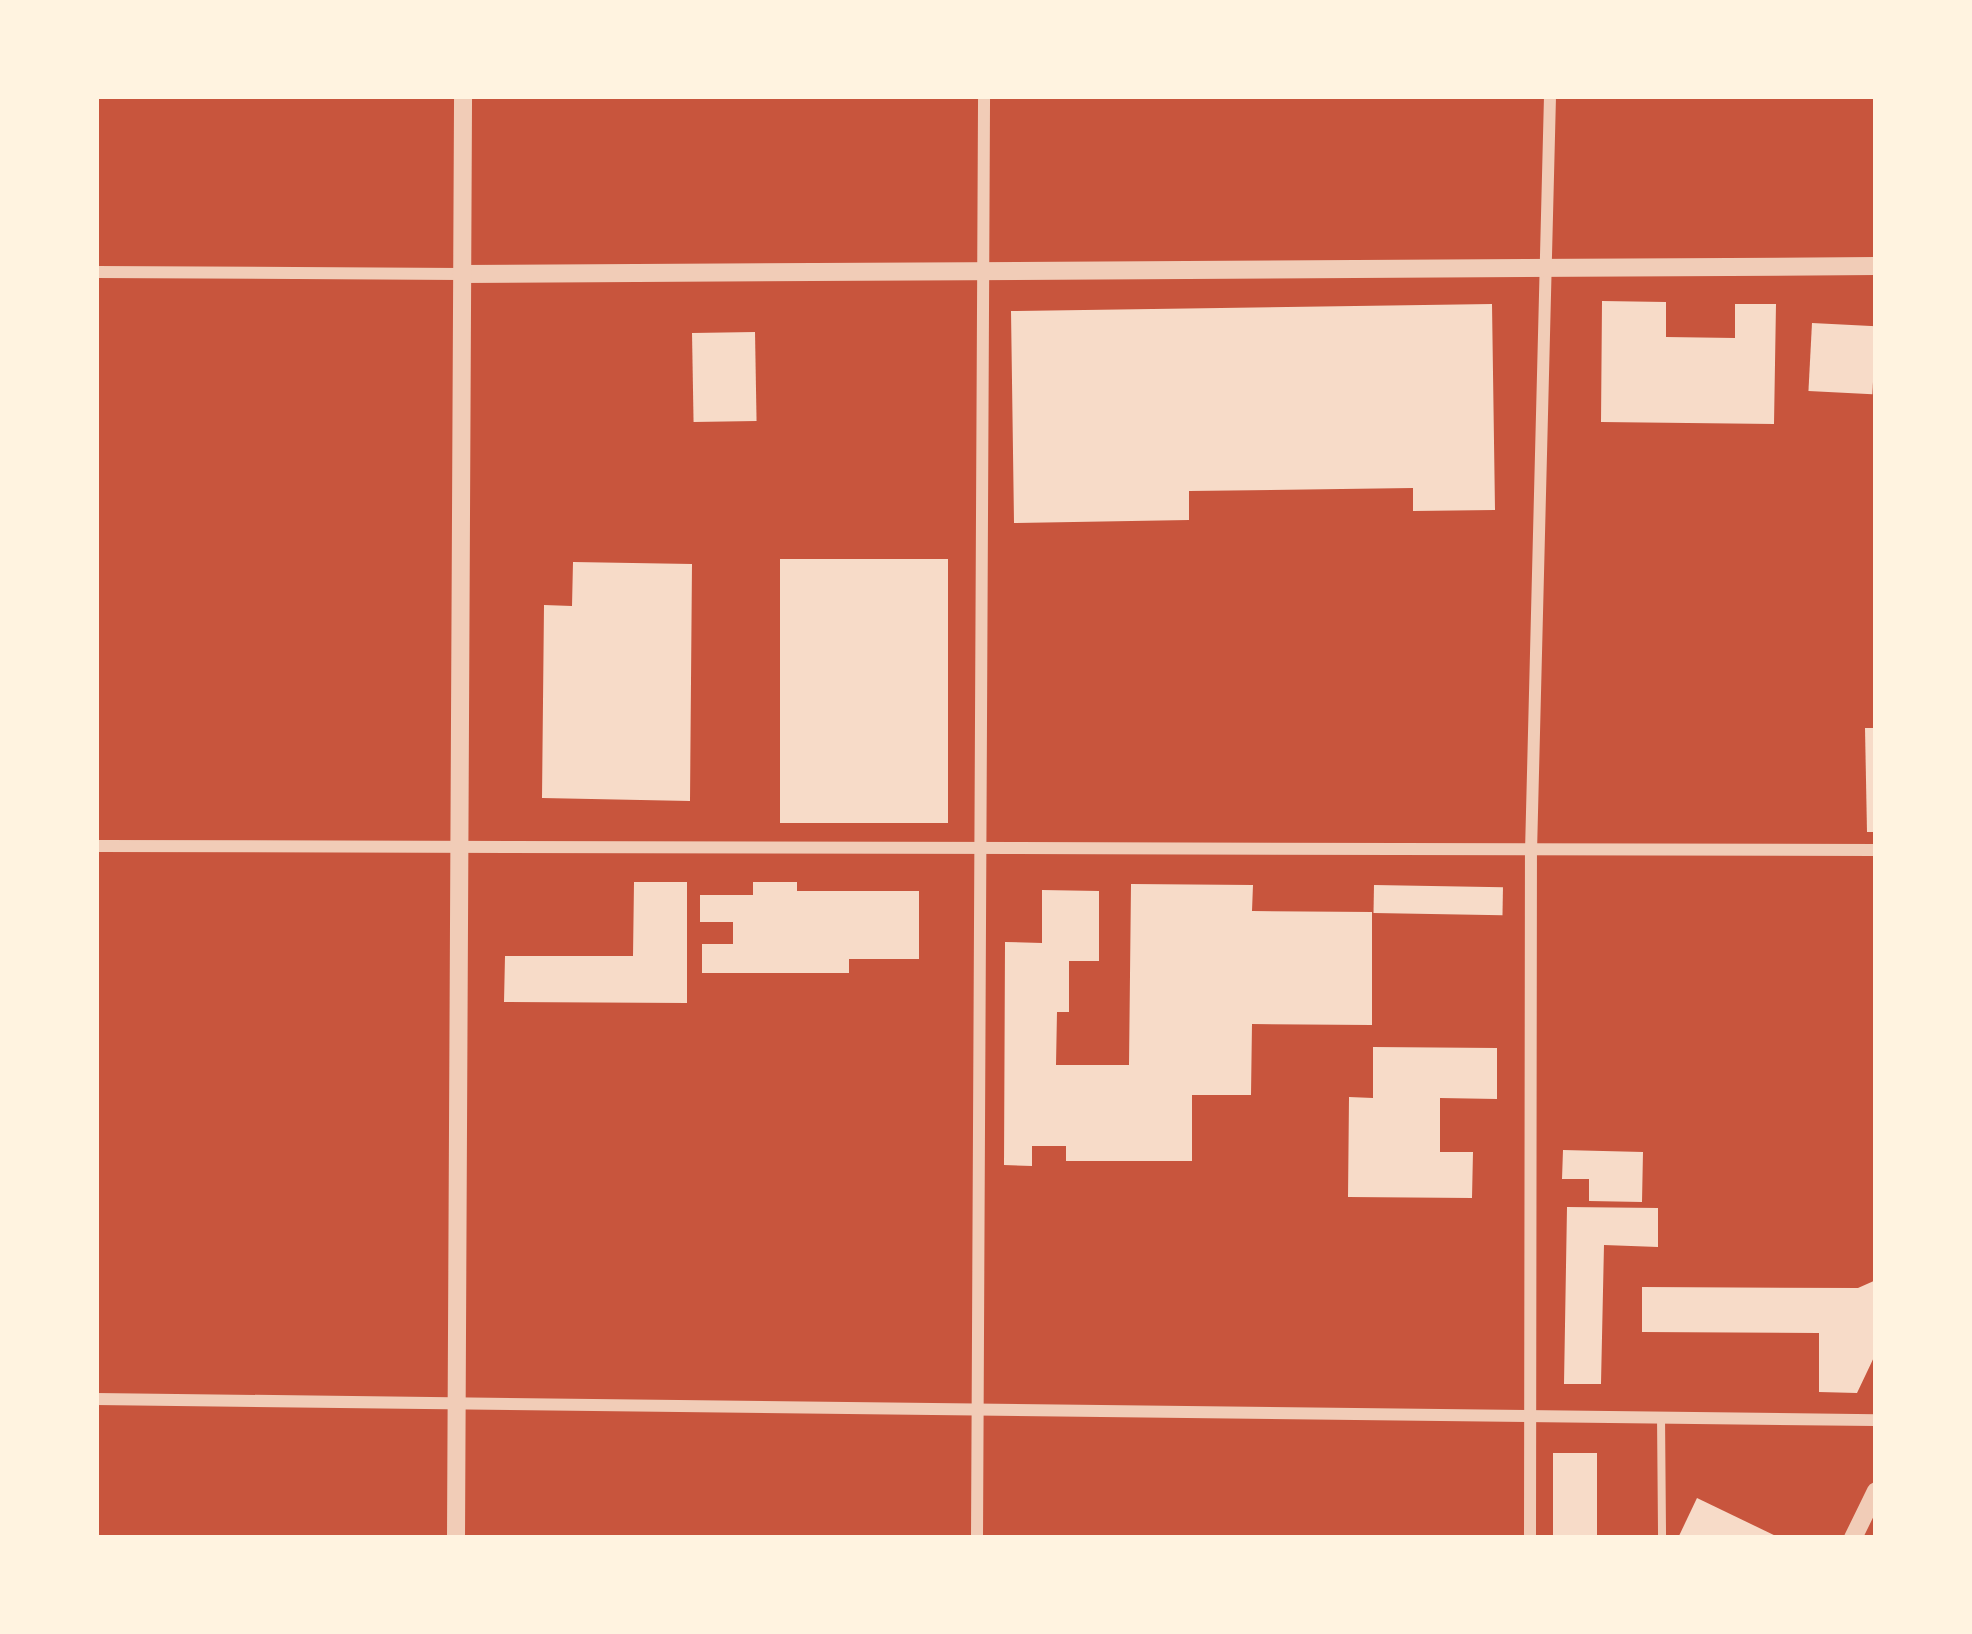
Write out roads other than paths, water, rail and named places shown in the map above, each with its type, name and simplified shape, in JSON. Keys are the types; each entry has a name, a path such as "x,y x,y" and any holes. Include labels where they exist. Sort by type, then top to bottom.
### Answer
{"street":[{"path":"456,1538 455,852 463,96"},
{"path":"977,1538 985,96"},
{"path":"1530,1538 1531,852 1550,267 1550,96"},
{"path":"96,272 1876,266"},
{"path":"96,846 455,852 1876,850"},
{"path":"96,1399 458,1398 977,1410 1876,1420"},
{"path":"1853,1538 1876,1491"}],"lane":[{"path":"1661,1416 1661,1538"}]}
